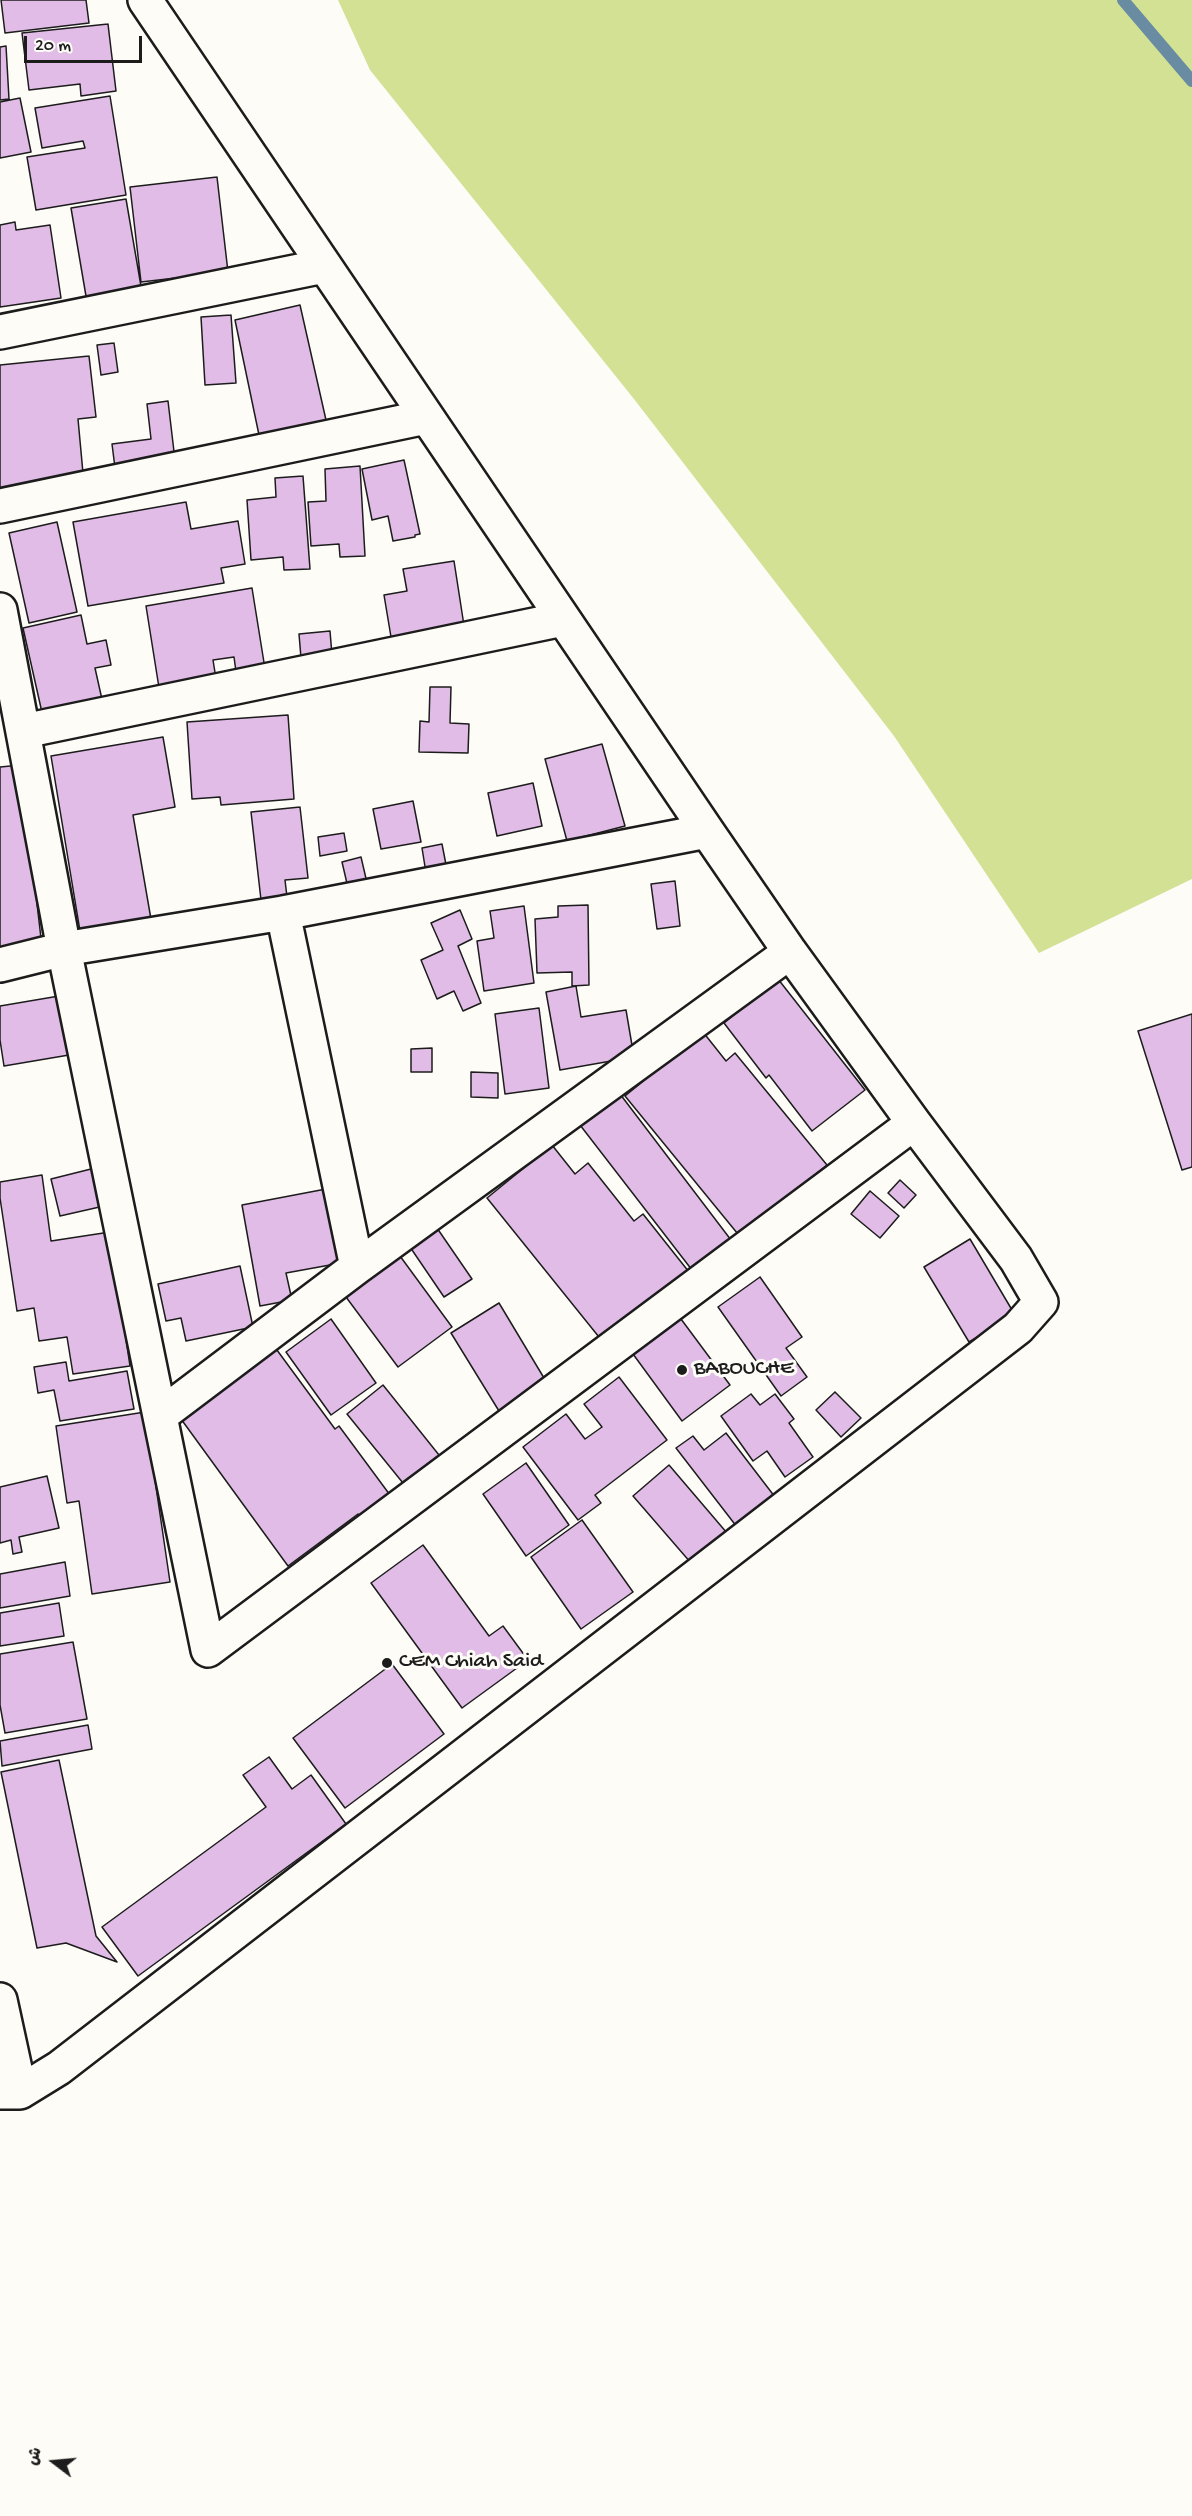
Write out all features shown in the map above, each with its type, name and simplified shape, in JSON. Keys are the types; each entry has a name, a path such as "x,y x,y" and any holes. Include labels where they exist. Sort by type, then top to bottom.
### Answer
{"street":[{"path":"0,2000 10,2092 69,2061 961,1372 1026,1320 1041,1302 1016,1259 790,952 145,0"},
{"path":"0,332 324,266"},
{"path":"0,506 426,417"},
{"path":"0,610 64,949 208,1650 914,1123"},
{"path":"24,731 563,619"},
{"path":"0,965 64,949 283,913 707,831"},
{"path":"283,913 357,1267"},
{"path":"161,1415 357,1267 790,952"}],"green space":[{"path":"338,0 1192,0 1192,879 1039,953 894,736 634,399 370,70"}],"building":[{"path":"1,0 86,0 89,23 5,33"},
{"path":"108,24 116,91 81,96 80,84 29,90 22,33"},
{"path":"6,46 9,99 0,100 0,47"},
{"path":"110,96 126,195 36,210 27,157 85,148 83,141 42,148 35,108"},
{"path":"20,98 31,152 0,158 0,102"},
{"path":"217,177 228,272 141,282 130,187"},
{"path":"126,199 142,292 87,302 71,208"},
{"path":"15,222 16,230 50,225 61,298 0,307 0,225"},
{"path":"300,305 326,420 259,435 235,320"},
{"path":"231,315 236,383 205,385 201,317"},
{"path":"114,343 118,372 101,375 97,345"},
{"path":"89,356 96,417 78,419 84,484 0,492 0,365"},
{"path":"168,401 175,460 115,468 112,444 151,439 147,404"},
{"path":"404,460 420,534 393,541 388,516 372,520 362,469"},
{"path":"360,466 365,556 340,557 339,544 311,546 308,502 326,501 325,469"},
{"path":"303,476 310,569 284,570 283,557 251,560 247,500 276,497 275,478"},
{"path":"186,502 191,529 238,521 245,564 221,568 224,583 88,606 73,522"},
{"path":"57,522 77,612 29,623 9,533"},
{"path":"454,561 465,632 392,643 384,595 407,591 403,569"},
{"path":"252,588 266,675 237,679 234,657 213,660 217,685 160,694 146,606"},
{"path":"81,615 87,644 106,640 111,665 95,668 103,704 43,717 23,628"},
{"path":"330,631 332,655 301,658 299,634"},
{"path":"430,687 451,687 450,723 469,724 468,753 419,752 420,721 429,722"},
{"path":"288,715 294,799 221,805 220,797 192,799 187,722"},
{"path":"163,737 175,807 133,815 152,925 81,937 51,756"},
{"path":"602,744 625,826 567,841 545,759"},
{"path":"21,765 42,947 0,952 0,767"},
{"path":"533,783 542,826 497,836 488,793"},
{"path":"413,801 421,842 381,849 373,809"},
{"path":"300,807 308,878 285,880 287,897 261,900 251,812"},
{"path":"344,833 347,851 320,856 318,837"},
{"path":"442,844 448,875 427,879 422,848"},
{"path":"361,857 368,887 349,892 342,862"},
{"path":"675,881 680,926 657,929 651,884"},
{"path":"588,905 589,985 572,986 572,972 537,973 535,919 558,917 558,906"},
{"path":"524,906 534,983 484,991 477,941 494,938 490,911"},
{"path":"460,910 472,939 458,946 481,1003 463,1011 454,991 437,999 421,960 443,950 431,923"},
{"path":"778,979 865,1090 812,1131 769,1075 766,1078 724,1023"},
{"path":"576,986 581,1017 626,1010 634,1057 560,1070 546,992"},
{"path":"59,996 69,1055 4,1066 0,1040 0,1006"},
{"path":"539,1008 549,1088 505,1094 495,1014"},
{"path":"1192,1014 1192,1167 1182,1170 1138,1031"},
{"path":"703,1032 726,1061 735,1053 827,1165 785,1199 787,1202 742,1239 625,1096"},
{"path":"432,1048 432,1072 411,1072 411,1049"},
{"path":"471,1072 498,1073 498,1098 471,1097"},
{"path":"620,1094 731,1240 692,1270 580,1125"},
{"path":"552,1145 575,1174 588,1163 634,1221 643,1214 689,1272 603,1342 487,1198"},
{"path":"95,1168 104,1206 60,1216 51,1179"},
{"path":"42,1175 51,1241 110,1232 130,1366 73,1374 67,1337 39,1341 34,1308 17,1311 0,1198 0,1182"},
{"path":"900,1180 916,1195 904,1208 888,1193"},
{"path":"326,1189 341,1263 286,1273 292,1300 260,1306 242,1205"},
{"path":"870,1191 899,1216 880,1238 851,1214"},
{"path":"437,1228 472,1279 444,1297 410,1247"},
{"path":"970,1239 1015,1315 969,1342 924,1267"},
{"path":"400,1256 452,1327 398,1367 346,1297"},
{"path":"240,1266 253,1327 186,1341 181,1318 166,1321 158,1284"},
{"path":"760,1277 802,1337 786,1348 807,1377 781,1396 718,1307"},
{"path":"499,1303 547,1383 499,1411 451,1333"},
{"path":"331,1319 376,1383 331,1415 286,1352"},
{"name":"BABOUCHE","path":"681,1319 730,1385 682,1421 633,1354"},
{"path":"274,1346 335,1429 339,1426 390,1495 360,1516 358,1514 288,1566 181,1419"},
{"path":"66,1362 69,1381 127,1371 134,1409 60,1421 54,1390 38,1393 34,1367"},
{"path":"619,1377 667,1440 595,1495 601,1503 578,1520 523,1447 566,1414 585,1439 602,1427 584,1404"},
{"path":"383,1385 439,1455 403,1483 347,1414"},
{"path":"835,1392 861,1418 841,1437 816,1410"},
{"path":"751,1394 760,1405 775,1394 794,1419 789,1423 813,1457 785,1477 767,1451 753,1461 721,1416"},
{"path":"145,1412 170,1582 92,1594 79,1501 67,1503 56,1426"},
{"path":"726,1433 775,1497 737,1527 676,1448 693,1436 704,1450"},
{"path":"526,1463 569,1525 526,1556 483,1494"},
{"path":"669,1465 727,1533 691,1563 633,1496"},
{"path":"47,1476 59,1528 19,1537 22,1552 13,1554 11,1540 0,1543 0,1487"},
{"path":"582,1520 633,1592 581,1629 531,1557"},
{"path":"423,1545 489,1636 503,1626 528,1660 462,1708 371,1583"},
{"path":"65,1562 70,1596 0,1608 0,1574"},
{"path":"59,1603 64,1636 0,1646 0,1613"},
{"path":"73,1642 87,1719 5,1733 0,1705 0,1654"},
{"path":"392,1664 444,1734 345,1808 293,1738"},
{"path":"88,1725 92,1749 2,1766 0,1741"},
{"path":"269,1757 292,1789 311,1775 346,1824 138,1976 102,1927 266,1807 243,1775"},
{"path":"59,1760 96,1936 117,1962 66,1943 37,1948 1,1772"}],"waterway":[{"path":"1123,0 1192,81"}],"place":[{"name":"BABOUCHE","path":"682,1370"},
{"name":"CEM Chiah Said","path":"387,1663"}]}
